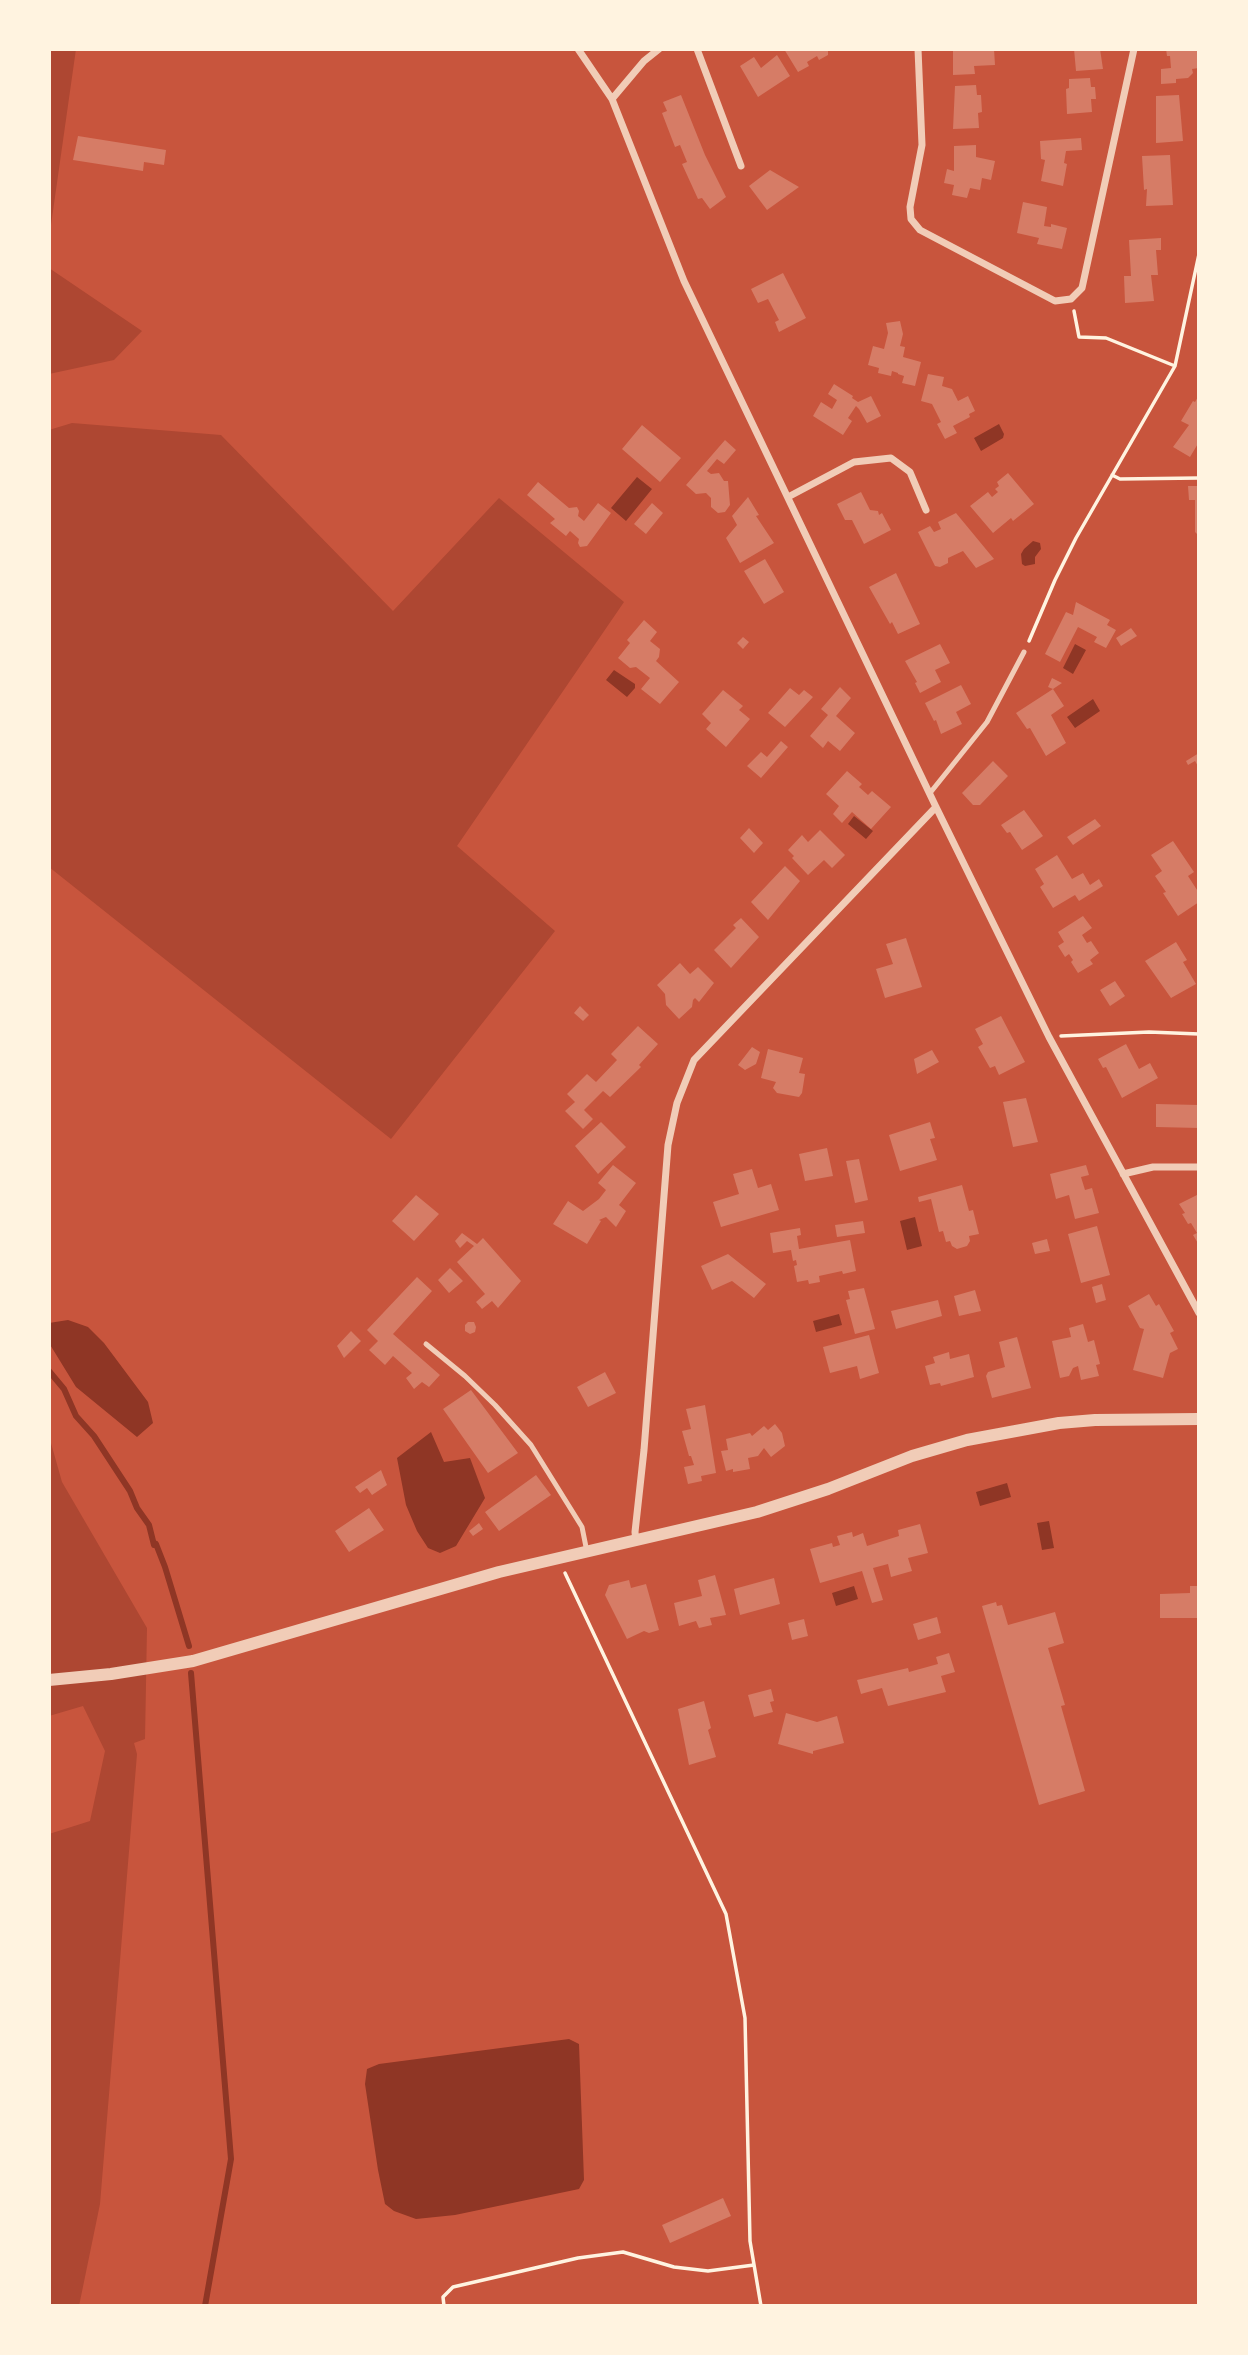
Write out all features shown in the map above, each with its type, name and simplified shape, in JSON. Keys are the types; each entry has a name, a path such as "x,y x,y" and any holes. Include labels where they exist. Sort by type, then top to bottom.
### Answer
{"street":[{"path":"578,49 612,99 684,281 1049,1037 1199,1312"},
{"path":"612,99 644,61 659,49"},
{"path":"697,49 741,166"},
{"path":"918,49 922,145 910,207 911,219 920,230 1055,302 1071,299 1082,288 1134,49"},
{"path":"788,497 854,462 891,458 910,472 926,510"},
{"path":"636,1541 668,1145 677,1103 694,1060 936,807"},
{"path":"1123,1174 1153,1167 1199,1167"},
{"path":"49,1680 111,1674 193,1661 486,1576 757,1512 828,1489 912,1456 993,1434 1095,1420 1199,1419"}],"lane":[{"path":"930,793 987,722 1024,652"},
{"path":"426,1344 485,1395 531,1445 582,1527 587,1552"}],"path":[{"path":"1024,652 1055,580 1175,366 1199,254"},
{"path":"1071,299 1079,337 1106,338 1175,366"},
{"path":"1112,475 1120,480 1199,478"},
{"path":"1049,1037 1149,1032 1199,1034"},
{"path":"558,1559 726,1914 745,2018 750,2241 761,2306"},
{"path":"444,2306 443,2297 453,2287 578,2258 624,2252 674,2267 708,2271 754,2265"}],"shaded area":[{"path":"49,49 76,49 49,239"},
{"path":"49,268 142,331 114,360 49,374"},
{"path":"72,423 221,435 393,611 499,498 624,602 457,846 555,931 391,1139 49,867 49,430"},
{"path":"999,424 1003,438 981,451 974,438"},
{"path":"637,477 652,489 626,521 611,508"},
{"path":"1033,541 1040,543 1041,549 1035,557 1035,564 1025,566 1022,564 1021,554"},
{"path":"1075,644 1086,650 1073,674 1063,668"},
{"path":"614,670 635,684 627,697 606,680"},
{"path":"1093,699 1100,711 1075,728 1067,717"},
{"path":"854,816 873,831 866,839 848,824"},
{"path":"915,1217 922,1246 907,1250 900,1221"},
{"path":"839,1314 842,1325 816,1332 813,1321"},
{"path":"68,1320 88,1327 104,1343 148,1402 153,1423 137,1437 76,1387 49,1343 49,1323"},
{"path":"431,1432 444,1462 470,1458 485,1498 456,1546 440,1553 428,1548 417,1531 406,1505 397,1458"},
{"path":"49,1436 62,1482 147,1628 145,1739 134,1743 137,1754 100,2204 79,2306 49,2306 49,1834 90,1821 105,1751 83,1706 49,1716"},
{"path":"1007,1483 1011,1497 980,1506 976,1492"},
{"path":"1049,1521 1054,1548 1042,1550 1037,1523"},
{"path":"854,1586 858,1599 836,1606 832,1593"},
{"path":"569,2039 579,2044 584,2180 579,2189 455,2215 416,2219 394,2211 385,2204 365,2084 367,2069 379,2064"}],"building":[{"path":"784,49 828,49 828,55 819,60 817,56 807,62 809,66 798,72"},
{"path":"953,49 994,49 995,65 974,66 975,74 953,75"},
{"path":"1074,49 1100,49 1103,69 1076,71"},
{"path":"1166,49 1199,49 1199,68 1192,69 1193,73 1188,78 1176,79 1176,83 1161,84 1161,69 1171,68"},
{"path":"777,55 790,76 758,97 740,66 754,57 761,68"},
{"path":"1090,78 1091,87 1095,87 1096,99 1091,99 1092,112 1067,114 1066,89 1069,88 1069,79"},
{"path":"976,85 977,95 981,95 979,128 953,129 955,86"},
{"path":"681,95 705,155 726,197 710,209 702,198 698,199 682,164 687,162 680,145 675,147 662,113 667,111 663,102"},
{"path":"1179,95 1183,141 1156,143 1156,96"},
{"path":"78,136 166,150 164,165 144,162 143,171 73,160"},
{"path":"1081,138 1082,150 1066,151 1064,163 1067,164 1063,186 1041,181 1045,160 1041,159 1040,141"},
{"path":"976,145 976,157 995,161 991,180 982,178 980,190 970,188 967,198 952,195 954,185 944,183 947,169 954,171 954,146"},
{"path":"1170,155 1173,205 1146,206 1147,189 1144,190 1142,156"},
{"path":"770,170 799,187 767,210 749,186"},
{"path":"1023,202 1047,207 1044,226 1051,227 1051,224 1067,228 1062,249 1037,244 1039,238 1017,233"},
{"path":"1161,238 1161,250 1156,250 1158,275 1151,275 1154,301 1125,303 1124,276 1131,276 1129,240"},
{"path":"783,273 806,318 779,332 775,322 779,320 768,299 758,303 751,289"},
{"path":"900,321 903,334 900,346 905,347 903,357 921,362 915,386 902,383 904,376 898,373 892,371 891,376 878,373 879,368 868,365 873,346 884,349 888,333 886,323"},
{"path":"928,374 944,377 942,386 952,389 958,401 968,396 975,411 969,414 970,417 953,426 957,433 945,439 937,424 941,422 932,404 921,401"},
{"path":"834,384 858,402 871,396 881,416 867,423 856,406 848,418 852,421 843,435 813,416 821,402 832,409 837,400 828,394"},
{"path":"1199,395 1199,442 1190,457 1173,447 1189,425 1181,421"},
{"path":"642,425 681,458 660,482 622,449"},
{"path":"725,440 736,450 724,464 717,459 707,471 711,474 719,473 724,481 728,481 730,505 725,512 718,513 711,507 711,498 706,493 696,494 686,485"},
{"path":"1008,473 1034,504 993,533 970,506 988,492 992,497 998,492 995,489 999,486 997,482"},
{"path":"538,482 569,508 577,507 578,516 584,521 598,503 611,513 587,546 580,547 579,539 570,531 566,536 550,523 555,519 527,495"},
{"path":"1188,486 1199,486 1199,536 1195,532 1195,500 1189,500"},
{"path":"861,492 870,510 878,511 879,515 882,513 891,530 864,544 852,520 845,520 837,504"},
{"path":"748,497 759,515 756,516 774,543 740,563 726,538 737,525 732,516"},
{"path":"652,503 663,513 646,534 634,524"},
{"path":"956,513 994,559 976,568 963,551 948,558 948,563 935,566 918,532 930,526 934,532 941,529 938,522"},
{"path":"765,559 784,592 764,604 744,571"},
{"path":"896,573 920,624 898,634 869,587"},
{"path":"1076,602 1110,620 1107,625 1116,630 1106,648 1094,642 1097,637 1078,627 1060,662 1045,654 1066,612 1073,615"},
{"path":"644,620 657,632 650,641 660,649 656,661 679,682 660,704 641,689 650,678 636,667 630,668 618,658 630,643 627,640"},
{"path":"1131,628 1137,636 1121,646 1116,638"},
{"path":"743,637 749,642 743,649 737,643"},
{"path":"940,644 950,663 935,670 941,682 920,693 905,661"},
{"path":"1052,678 1062,683 1053,689 1048,687"},
{"path":"961,685 971,704 956,712 962,724 941,734 925,703"},
{"path":"840,687 851,698 836,716 855,733 840,751 828,741 823,748 810,736 828,715 821,709"},
{"path":"790,688 799,695 804,690 813,697 785,727 768,713"},
{"path":"1053,689 1064,706 1051,715 1066,743 1046,756 1030,728 1027,729 1016,713"},
{"path":"723,690 743,706 739,710 750,719 726,747 706,729 711,723 702,714"},
{"path":"781,741 788,747 761,778 747,766 761,752 767,757"},
{"path":"1199,753 1199,768 1195,761 1188,765 1186,761"},
{"path":"993,761 1008,776 980,805 973,805 962,793"},
{"path":"847,771 862,784 859,787 868,795 872,791 891,807 871,829 852,812 842,823 833,814 839,806 826,794"},
{"path":"1024,810 1043,836 1022,850 1010,832 1007,833 1001,825"},
{"path":"1095,819 1101,826 1073,845 1067,837"},
{"path":"749,828 763,843 754,853 740,838"},
{"path":"820,830 845,855 832,868 824,860 808,875 788,850 802,835 808,842"},
{"path":"1173,841 1194,872 1188,876 1199,893 1199,902 1178,916 1155,876 1162,871 1151,855"},
{"path":"1057,855 1072,879 1083,873 1090,885 1099,879 1103,886 1079,901 1075,895 1053,908 1040,887 1044,884 1035,869"},
{"path":"785,866 800,881 768,920 751,902"},
{"path":"1083,916 1092,928 1082,935 1087,943 1091,941 1099,953 1090,960 1093,964 1078,973 1069,954 1065,957 1058,946 1064,942 1058,932"},
{"path":"741,918 759,937 731,968 714,950 736,928 733,925"},
{"path":"906,938 922,987 885,998 876,969 893,964 886,944"},
{"path":"1176,942 1187,960 1183,962 1196,984 1171,998 1145,961"},
{"path":"680,963 690,974 698,967 714,983 699,1002 695,998 693,1000 692,1007 679,1019 666,1005 665,994 657,985"},
{"path":"1115,981 1125,996 1110,1006 1100,990"},
{"path":"580,1006 589,1015 583,1021 574,1013"},
{"path":"1001,1016 1025,1062 999,1075 995,1066 990,1068 978,1047 983,1044 975,1029"},
{"path":"638,1026 658,1044 639,1065 641,1067 610,1097 603,1091 584,1110 593,1119 583,1129 565,1111 575,1102 567,1094 587,1074 596,1082 617,1060 611,1054"},
{"path":"1126,1044 1139,1069 1150,1063 1158,1078 1122,1098 1106,1067 1103,1068 1098,1059"},
{"path":"752,1047 760,1052 756,1064 745,1070 738,1065"},
{"path":"768,1049 803,1058 799,1073 805,1074 799,1097 777,1093 773,1088 776,1082 761,1078"},
{"path":"932,1050 939,1062 917,1074 914,1059"},
{"path":"1026,1098 1038,1142 1013,1147 1003,1102"},
{"path":"1156,1104 1199,1105 1199,1128 1156,1127"},
{"path":"601,1122 626,1147 598,1174 575,1146"},
{"path":"930,1122 935,1138 930,1139 937,1160 900,1171 889,1135"},
{"path":"827,1148 833,1176 805,1181 799,1154"},
{"path":"859,1159 868,1200 855,1203 846,1161"},
{"path":"613,1165 636,1183 619,1205 626,1211 616,1227 606,1217 599,1220 601,1221 587,1244 553,1224 568,1201 583,1211 599,1199 606,1190 598,1183"},
{"path":"1086,1165 1089,1175 1081,1177 1085,1190 1092,1188 1099,1213 1075,1219 1069,1195 1056,1199 1050,1174"},
{"path":"752,1169 758,1188 771,1184 779,1210 721,1227 713,1202 739,1194 733,1174"},
{"path":"962,1185 969,1211 973,1210 979,1234 969,1236 967,1246 957,1249 950,1241 946,1242 943,1231 939,1232 931,1199 919,1202 918,1197"},
{"path":"1199,1194 1199,1245 1193,1235 1197,1233 1191,1223 1188,1224 1179,1204"},
{"path":"416,1195 439,1214 414,1241 392,1221"},
{"path":"863,1221 865,1233 837,1237 835,1225"},
{"path":"1097,1226 1110,1275 1081,1283 1068,1234"},
{"path":"800,1228 801,1235 797,1236 799,1249 850,1240 856,1271 819,1276 820,1282 797,1282 794,1266 797,1265 796,1260 793,1261 791,1250 773,1253 770,1233"},
{"path":"462,1233 477,1244 483,1238 521,1281 498,1308 492,1301 482,1309 476,1302 485,1294 457,1262 474,1246 467,1241 460,1248 455,1241"},
{"path":"1047,1239 1050,1251 1035,1254 1032,1243"},
{"path":"728,1254 766,1284 754,1298 732,1281 712,1290 701,1266"},
{"path":"450,1268 463,1281 449,1293 438,1280"},
{"path":"417,1277 432,1291 393,1334 440,1375 429,1387 422,1382 414,1389 406,1378 412,1373 393,1356 385,1365 369,1350 378,1341 367,1330"},
{"path":"1102,1284 1106,1300 1096,1303 1092,1287"},
{"path":"864,1288 875,1329 855,1334 846,1300 850,1299 848,1291"},
{"path":"975,1290 981,1311 959,1316 954,1296"},
{"path":"1149,1294 1156,1306 1159,1304 1174,1331 1170,1333 1178,1349 1170,1353 1163,1378 1133,1370 1144,1329 1140,1328 1128,1306"},
{"path":"938,1300 942,1316 896,1329 891,1311"},
{"path":"468,1322 474,1322 475,1332 470,1334 465,1331"},
{"path":"1083,1324 1088,1342 1094,1340 1100,1364 1096,1365 1099,1376 1081,1380 1078,1366 1073,1368 1069,1376 1060,1378 1052,1341 1071,1337 1069,1328"},
{"path":"351,1331 361,1341 344,1358 337,1346"},
{"path":"869,1335 879,1373 860,1379 857,1366 830,1373 823,1347"},
{"path":"1017,1337 1031,1388 992,1398 986,1376 988,1372 1005,1367 999,1342"},
{"path":"949,1352 950,1359 969,1354 974,1377 941,1386 940,1383 930,1385 925,1366 935,1363 933,1357"},
{"path":"605,1372 616,1393 588,1407 577,1387"},
{"path":"471,1390 518,1453 488,1473 443,1409"},
{"path":"705,1405 716,1473 701,1476 702,1481 688,1484 684,1467 694,1465 682,1431 691,1429 686,1409"},
{"path":"775,1424 782,1433 785,1446 771,1457 764,1448 758,1456 748,1458 750,1469 726,1471 721,1451 728,1450 726,1439 750,1433 752,1436 764,1426 768,1430"},
{"path":"381,1470 387,1485 372,1495 367,1488 360,1493 355,1487"},
{"path":"536,1475 551,1495 499,1531 485,1512"},
{"path":"369,1508 384,1530 349,1552 335,1531"},
{"path":"479,1523 483,1529 473,1536 469,1531"},
{"path":"920,1524 928,1553 908,1558 912,1571 891,1577 888,1564 873,1568 883,1600 872,1603 862,1571 820,1583 810,1549 832,1543 833,1547 840,1545 837,1536 852,1532 853,1537 863,1533 867,1546 899,1536 898,1530"},
{"path":"715,1575 726,1615 710,1618 712,1625 699,1628 696,1621 679,1626 674,1603 702,1596 698,1580"},
{"path":"774,1578 780,1604 740,1615 734,1589"},
{"path":"629,1580 631,1588 646,1584 659,1630 649,1633 644,1631 627,1639 605,1595 609,1585"},
{"path":"1190,1586 1199,1586 1199,1618 1160,1618 1160,1594 1190,1593"},
{"path":"996,1602 997,1606 1002,1605 1008,1625 1055,1612 1064,1643 1048,1648 1065,1705 1061,1706 1085,1791 1039,1805 982,1606"},
{"path":"937,1617 941,1633 918,1640 913,1624"},
{"path":"804,1619 808,1636 792,1640 788,1623"},
{"path":"949,1653 955,1672 941,1676 946,1692 888,1706 882,1688 861,1694 857,1680 908,1668 909,1672 938,1664 936,1657"},
{"path":"771,1689 774,1701 770,1702 773,1712 754,1717 748,1695"},
{"path":"704,1701 711,1728 708,1730 716,1757 689,1765 678,1709"},
{"path":"786,1713 817,1722 837,1716 844,1743 813,1751 813,1754 778,1744"},
{"path":"723,2198 731,2216 670,2243 662,2225"}],"waterway":[{"path":"49,1371 64,1389 76,1416 94,1436 149,1525 189,1646"},
{"path":"191,1673 231,2159 205,2306"}]}
